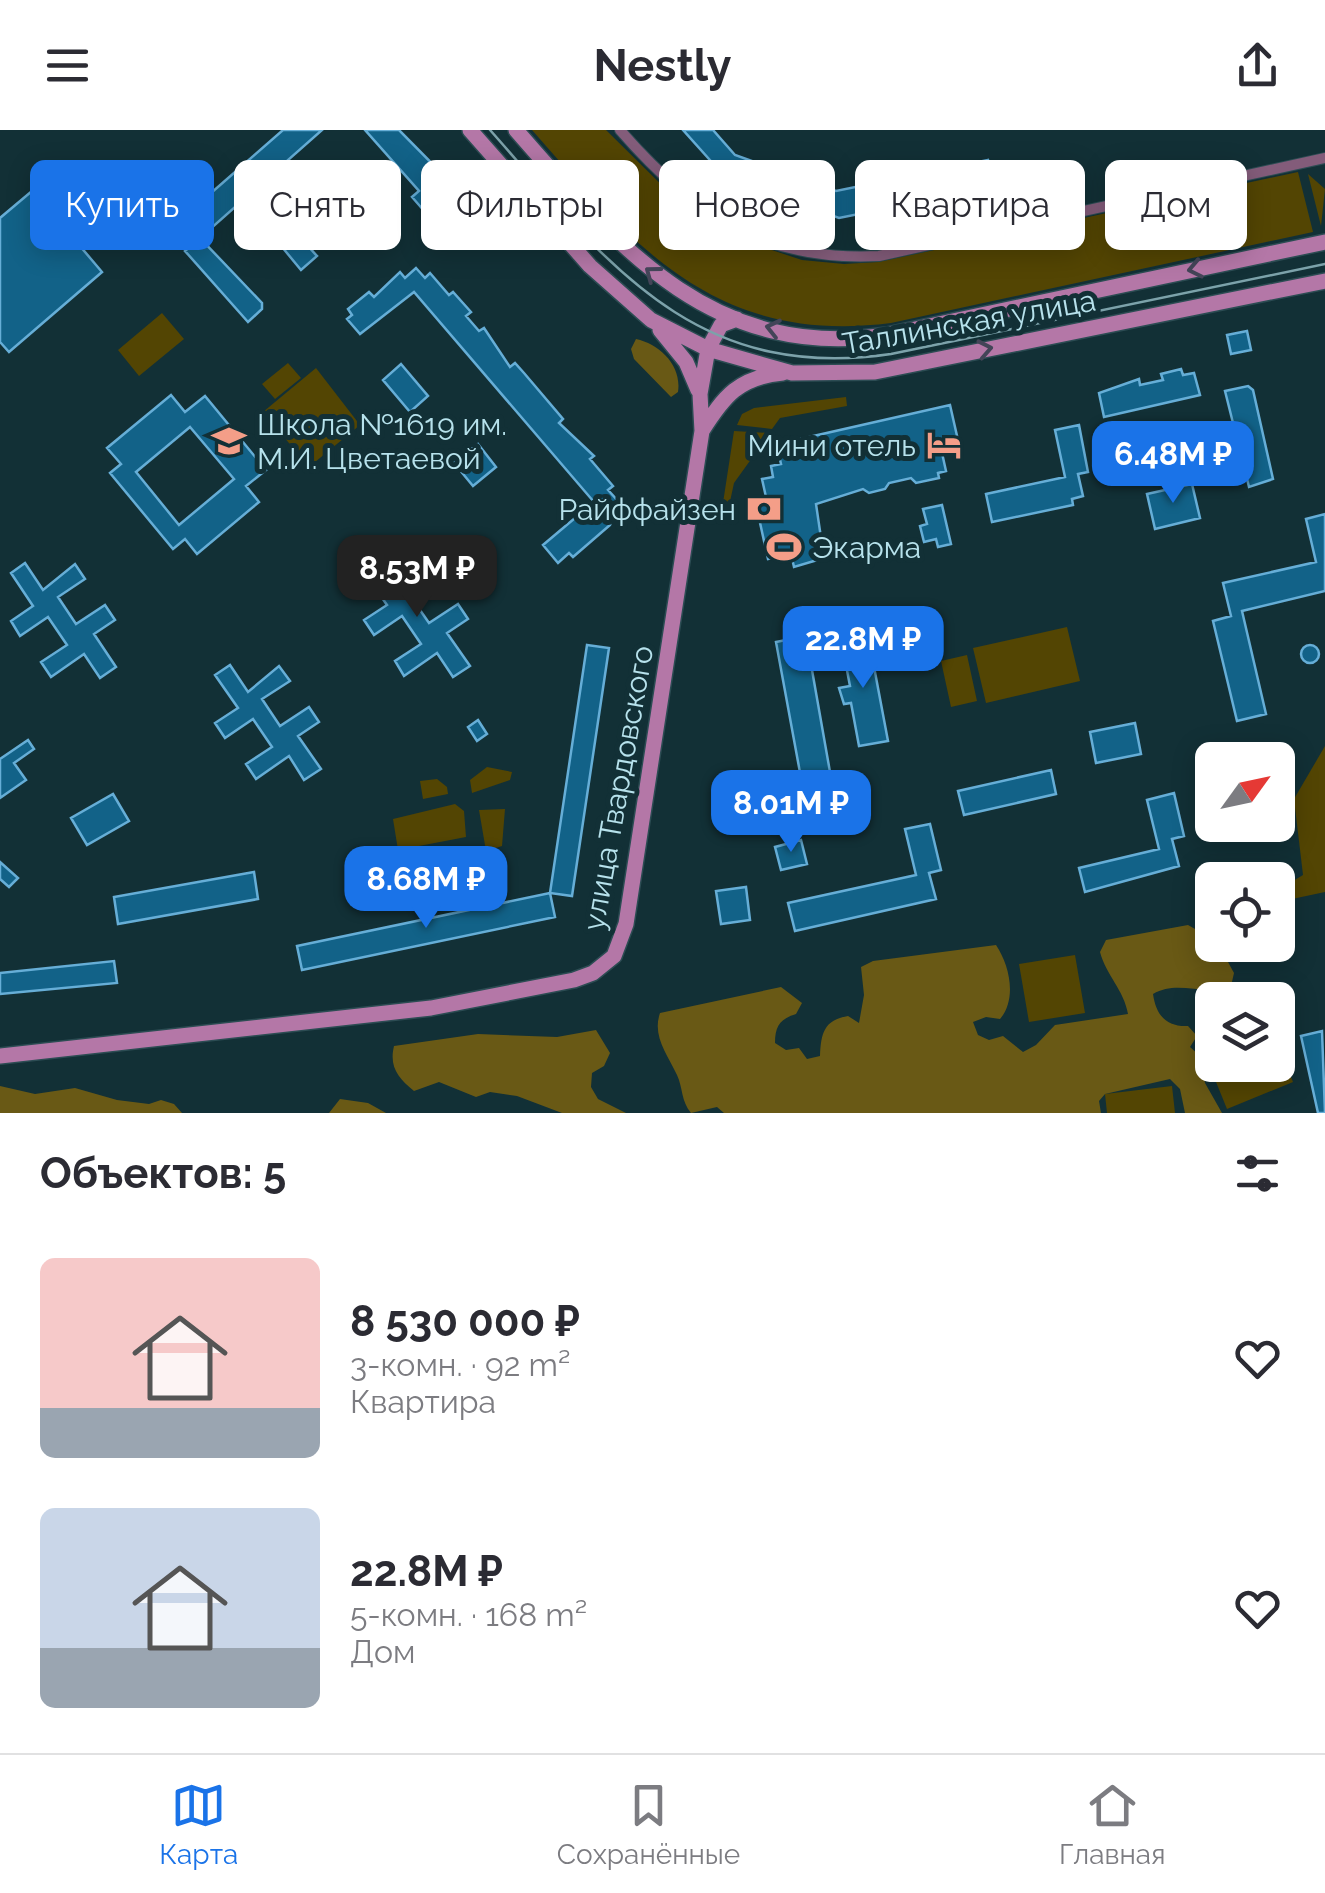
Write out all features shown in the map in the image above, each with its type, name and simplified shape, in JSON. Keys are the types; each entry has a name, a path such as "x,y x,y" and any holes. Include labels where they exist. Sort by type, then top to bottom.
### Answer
{"main road":[{"name":"Таллинская улица","path":"470,130 590,266 651,320 708,348 792,372 874,372 1325,281"},
{"name":"Таллинская улица","path":"516,130 640,264 678,291 737,319 797,334 876,337 1325,242"},
{"path":"708,348 721,325 737,319"},
{"path":"651,320 686,362 700,394"},
{"name":"улица Твардовского","path":"0,1056 431,1008 574,980 604,965 619,948 626,924 702,431 700,394 708,348"},
{"path":"702,431 724,397 740,384 792,372"}],"street":[{"path":"620,130 666,179 726,225 779,248 847,258 879,256 1325,158"}],"shaded area":[{"path":"532,130 606,130 636,160 559,160"},
{"path":"639,163 659,182 659,250 772,250 802,260 844,264 878,262 934,250 1085,250 1085,218 1105,213 1105,250 1230,250 891,323 830,326 776,319 728,303 685,279 639,243"},
{"path":"1298,172 1313,232 1247,246 1247,183"},
{"path":"1308,174 1325,189 1321,226"},
{"path":"162,313 184,339 139,376 118,350"},
{"path":"636,339 661,351 673,365 678,392 671,397 634,359 631,349"},
{"path":"288,363 301,378 275,399 262,384"},
{"path":"316,368 360,425 309,467 263,412"},
{"path":"846,397 847,406 780,418 772,429 737,425 742,414 754,408"},
{"path":"734,431 770,433 734,483 728,511 721,516"},
{"path":"1067,627 1080,681 986,703 973,648"},
{"path":"967,655 977,701 951,707 941,661"},
{"path":"1325,746 1325,892 1295,898 1295,880 1303,875 1295,797"},
{"path":"487,767 512,772 510,780 472,793 470,780"},
{"path":"437,779 447,787 448,794 423,799 420,781"},
{"path":"455,804 464,811 466,837 398,850 393,819"},
{"path":"505,809 502,846 486,851 479,810"},
{"path":"1188,925 1195,929 1195,962 1228,962 1234,973 1232,982 1195,982 1195,989 1172,988 1153,994 1163,1018 1188,1026 1195,1034 1190,1047 1195,1052 1195,1082 1205,1082 1222,1113 1185,1113 1180,1089 1170,1079 1105,1094 1099,1101 1101,1113 724,1113 717,1107 691,1113 659,1037 660,1013 781,987 802,1003 796,1014 780,1024 775,1043 786,1050 799,1048 807,1059 820,1056 823,1034 829,1024 848,1016 859,1023 864,995 861,967 873,961 996,945 1008,972 1009,1002 1000,1019 986,1017 973,1022 978,1035 989,1040 1003,1036 1023,1052 1036,1045 1055,1025 1128,1014 1100,952 1106,940"},
{"path":"1075,955 1085,1013 1029,1022 1019,964"},
{"path":"596,1030 610,1053 604,1066 592,1073 591,1087 598,1099 626,1113 562,1113 517,1096 490,1092 476,1097 439,1082 414,1091 399,1077 393,1060 394,1046 478,1034 557,1037"},
{"path":"1216,1082 1293,1082 1227,1109"},
{"path":"0,1086 35,1094 75,1088 149,1104 161,1100 174,1104 182,1113 0,1113"},
{"path":"1172,1086 1175,1113 1107,1113 1105,1094"},
{"path":"340,1099 368,1103 386,1113 329,1113"}],"building":[{"path":"283,130 322,130 288,160 249,160"},
{"path":"365,130 399,130 429,160 421,160 421,207 412,197 419,191 401,171 401,160 392,160"},
{"path":"683,130 713,130 735,155 749,160 710,160"},
{"path":"234,173 234,208 214,226 214,190"},
{"path":"855,187 855,215 835,217 835,191"},
{"path":"30,193 30,250 83,250 102,272 9,352 0,342 0,218"},
{"path":"211,250 262,303 262,309 248,322 185,251"},
{"path":"284,250 312,250 317,256 301,270"},
{"path":"416,268 425,278 430,273 449,295 453,292 471,312 466,316 479,331 484,328 510,367 515,363 524,373 563,419 559,423 594,456 590,459 613,486 608,490 618,501 606,512 612,519 610,525 573,557 569,553 558,563 543,545 594,502 414,292 360,334 347,319 352,315 348,309 369,292 374,297 400,272 405,278"},
{"path":"1247,331 1251,350 1231,354 1227,335"},
{"path":"401,364 428,396 410,412 383,380"},
{"path":"1181,369 1183,375 1194,373 1200,395 1104,417 1099,393 1139,379 1140,385 1163,380 1161,374"},
{"path":"1248,386 1253,390 1273,479 1249,487 1225,391"},
{"path":"171,395 185,412 205,396 266,470 246,486 259,502 197,554 185,539 173,549 110,473 121,464 107,448","holes":["190,427 234,479 179,525 136,472"]},
{"path":"950,405 960,449 942,453 946,471 938,473 939,478 916,483 911,478 889,483 885,489 869,493 863,489 816,504 824,558 794,567 791,554 768,559 755,500 766,497 762,479 773,477 771,466 781,464 779,455 790,452 787,442"},
{"path":"1079,425 1088,472 1078,474 1083,496 1072,499 1073,505 992,522 986,494 1065,477 1055,430"},
{"path":"1184,436 1189,457 1156,465 1151,445"},
{"path":"478,444 496,467 473,486 454,463"},
{"path":"1192,484 1200,518 1155,529 1147,494"},
{"path":"942,505 951,544 938,547 936,539 924,542 920,526 927,524 923,509"},
{"path":"1325,514 1325,591 1242,611 1266,714 1237,721 1213,621 1231,616 1223,583 1316,562 1306,519"},
{"path":"378,562 394,586 428,563 439,578 411,597 429,623 458,604 468,619 447,633 470,666 453,677 437,653 404,676 395,661 421,644 402,616 374,635 364,620 387,605 364,572"},
{"path":"25,563 43,590 75,564 85,579 58,597 76,624 105,605 115,620 94,634 116,667 100,678 84,654 51,677 41,662 67,645 48,617 20,636 11,621 33,606 11,573"},
{"path":"868,635 888,741 859,746 851,703 844,704 839,688 850,686 841,639"},
{"path":"806,636 830,772 801,778 776,642"},
{"path":"587,645 609,648 572,896 550,893"},
{"path":"1310,645 1319,654 1310,663 1301,654"},
{"path":"230,665 248,692 279,666 290,681 262,699 280,726 309,707 319,722 298,736 321,769 304,780 289,756 256,779 246,764 272,747 253,719 225,738 215,723 238,708 215,675"},
{"path":"478,720 487,734 477,741 468,727"},
{"path":"1135,723 1141,754 1096,763 1090,732"},
{"path":"28,740 34,749 14,763 26,780 0,798 0,759"},
{"path":"1051,770 1056,794 964,815 958,791"},
{"path":"1174,793 1184,836 1172,839 1179,866 1085,892 1079,868 1159,849 1147,800"},
{"path":"113,794 129,821 87,845 71,818"},
{"path":"930,824 941,870 929,873 936,899 795,931 788,903 916,875 905,829"},
{"path":"801,840 807,864 781,870 775,847"},
{"path":"0,862 18,878 9,887 0,879"},
{"path":"254,872 258,899 118,924 114,897"},
{"path":"746,887 750,920 721,924 716,891"},
{"path":"550,893 555,917 302,970 297,946"},
{"path":"114,961 117,983 0,994 0,973"},
{"path":"1322,1031 1325,1113 1318,1113 1301,1036"}],"tram line":[{"path":"490,130 574,224 660,302 708,330 761,350 822,358 891,354 1325,264"}],"place":[{"name":"Школа №1619 им. М.И. Цветаевой","path":"229,441"},
{"name":"Мини отель","path":"944,445"},
{"name":"Райффайзен","path":"764,509"},
{"name":"Экарма","path":"784,547"}]}
